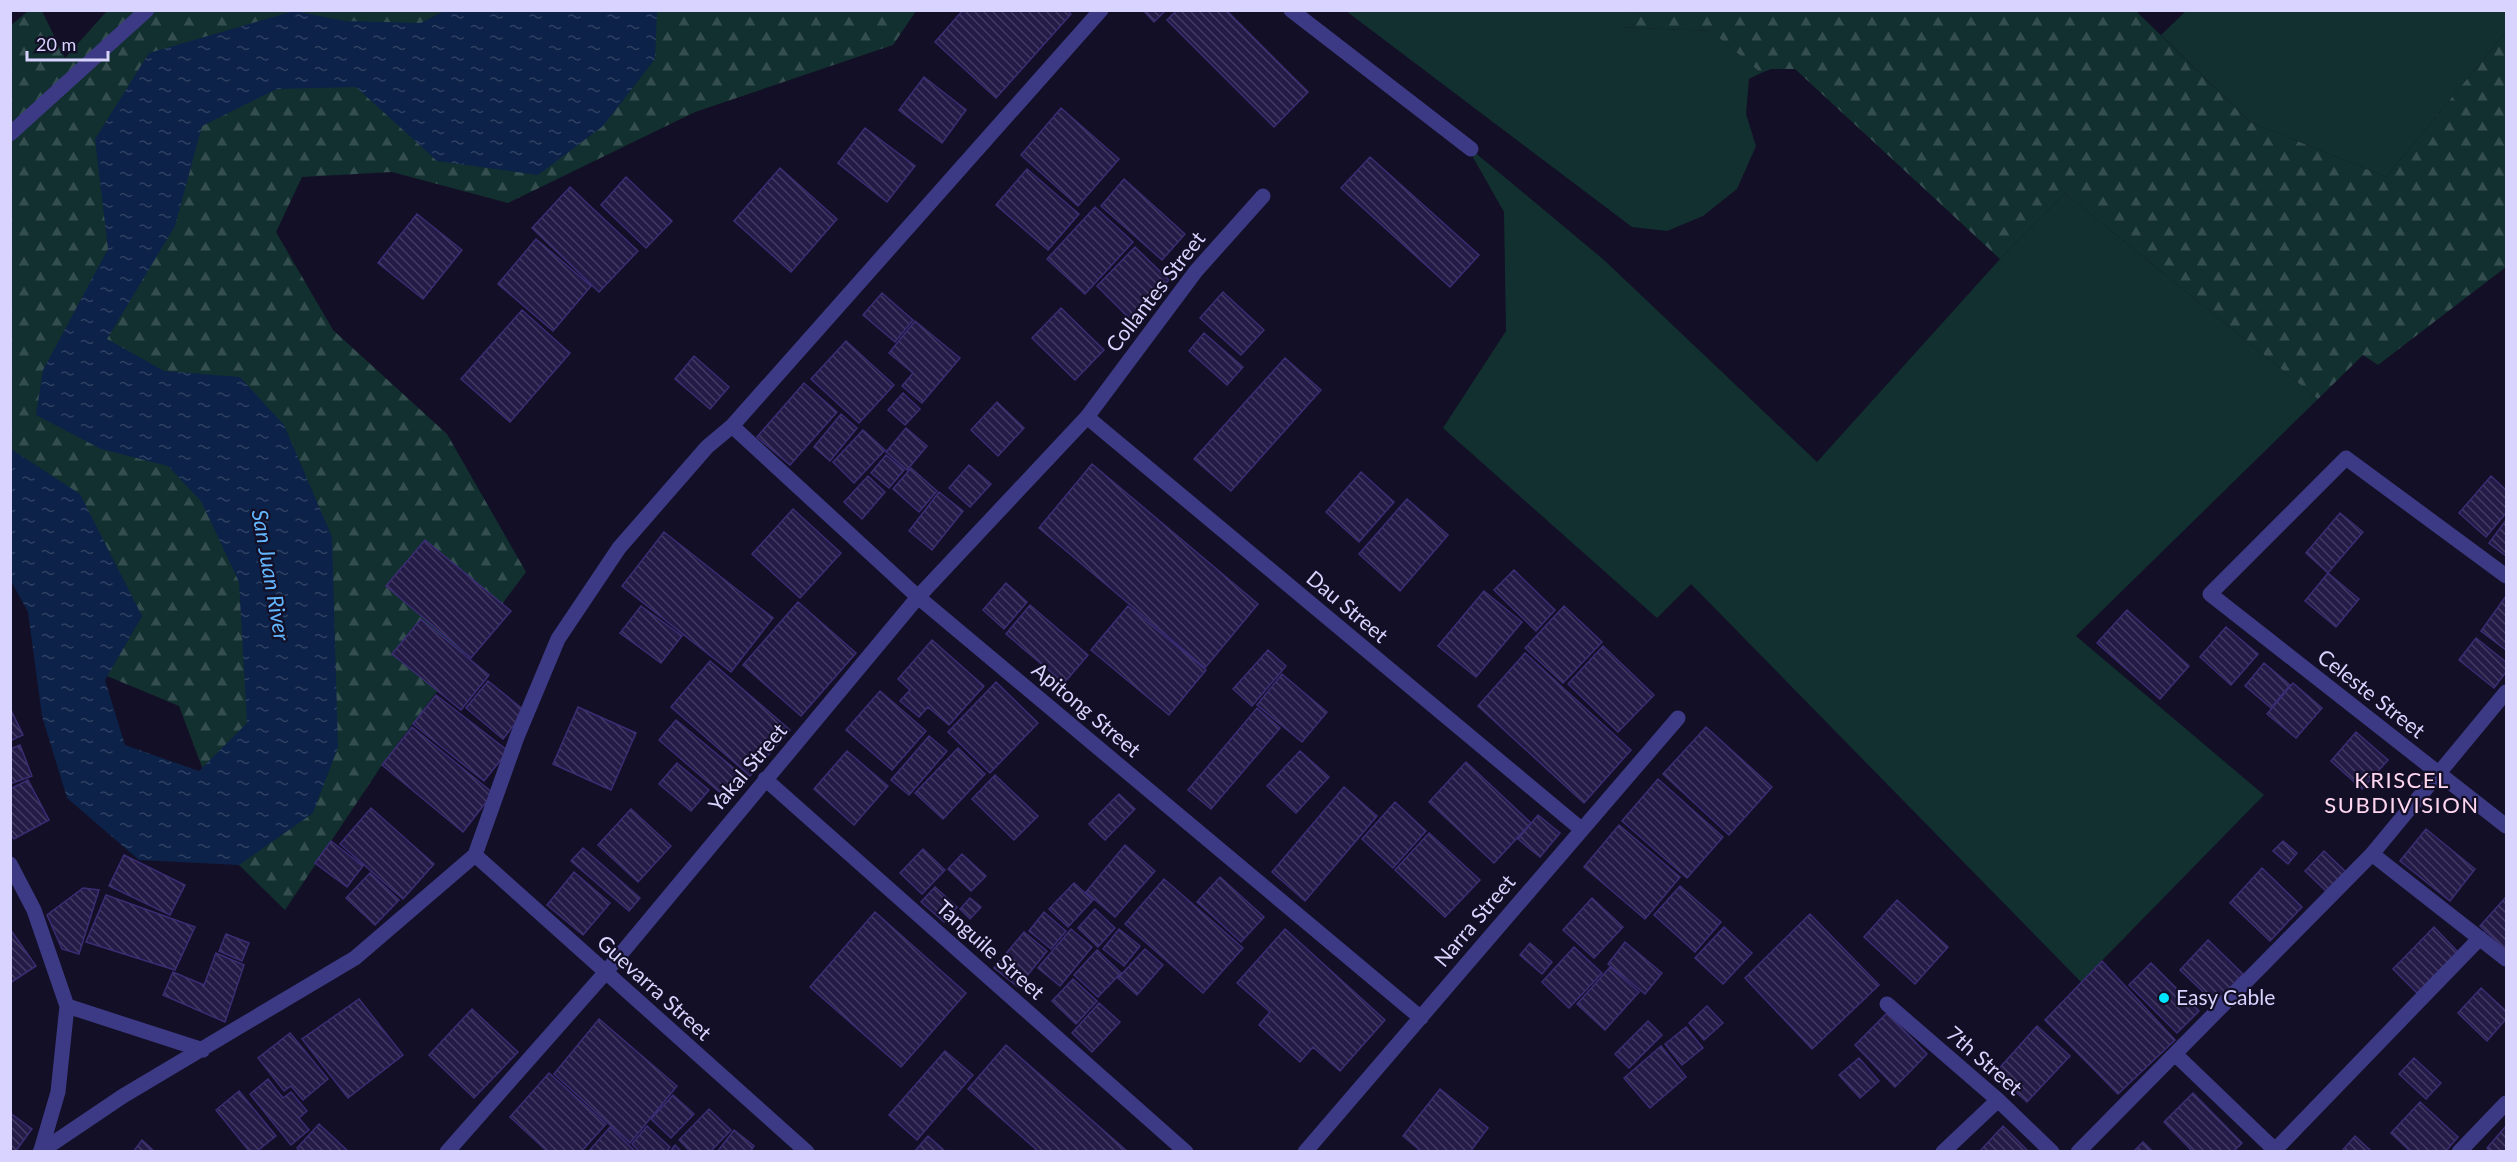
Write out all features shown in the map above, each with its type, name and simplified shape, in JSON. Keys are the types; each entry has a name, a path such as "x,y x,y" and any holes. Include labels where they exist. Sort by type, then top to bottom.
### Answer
{"street":[{"path":"10,134 147,10"},
{"path":"41,1151 123,1096 355,958 475,855 517,737 558,639 619,548 707,447 732,426 1101,10"},
{"path":"1292,10 1471,149"},
{"name":"Collantes Street","path":"1087,417 1196,272 1263,196"},
{"name":"Yakal Street","path":"447,1152 605,973 918,597 1087,417"},
{"name":"Dau Street","path":"1087,417 1581,829"},
{"name":"Apitong Street","path":"732,426 918,597 1421,1017"},
{"name":"Celeste Street","path":"2506,576 2346,458 2210,594 2506,826"},
{"path":"2078,1152 2372,854 2506,692"},
{"name":"Narra Street","path":"1305,1152 1678,718"},
{"name":"Tanguile Street","path":"765,779 1186,1152"},
{"path":"2372,854 2506,959"},
{"name":"Guevarra Street","path":"475,855 807,1152"},
{"path":"10,864 34,910 67,1006 58,1092 41,1151"},
{"path":"2175,1054 2276,1151 2480,938"},
{"name":"7th Street","path":"1887,1005 1998,1100 2052,1152"},
{"path":"67,1006 203,1050"},
{"path":"1943,1152 1998,1100"},
{"path":"2459,1152 2506,1103"}],"green space":[{"path":"28,11 42,11 65,58 107,11 916,11 893,45 695,112 508,203 392,172 302,177 276,232 333,330 447,434 526,572 384,762 285,910 239,865 179,706 107,676 142,616 11,449 10,26"},
{"path":"1346,11 1636,11 1619,27 1712,31 1761,73 1749,79 1746,114 1756,146 1737,189 1703,216 1667,231 1632,227"},
{"path":"1636,11 2136,11 2250,122 2386,177 2506,32 2506,267 2378,365 2363,355 2318,399 2065,193 2000,259 1795,69 1771,69 1761,73 1711,31 1618,27"},
{"path":"2186,11 2506,11 2506,32 2386,177 2250,122 2161,35"},
{"path":"1466,145 1604,260 1817,462 2000,259 2065,193 2318,399 2076,636 2264,795 2081,982 1691,584 1657,618 1443,428 1506,331 1504,212"}],"water":[{"name":"San Juan River","path":"294,11 345,21 421,23 444,11 657,11 655,59 603,126 538,175 437,161 356,87 277,89 202,126 175,226 107,339 164,371 240,377 284,425 332,537 338,747 313,813 239,865 139,860 67,798 42,716 28,612 11,581 11,449 80,494 142,616 105,680 125,745 199,771 247,723 239,582 201,501 168,466 101,449 36,415 43,370 108,249 95,139 149,53"}],"building":[{"path":"963,10 1067,10 1071,14 996,98 935,42"},
{"path":"1143,10 1166,10 1154,22"},
{"path":"1177,10 1226,10 1308,92 1274,127 1167,20"},
{"path":"924,77 966,110 942,143 899,110"},
{"path":"1061,108 1119,159 1078,206 1021,155"},
{"path":"865,128 915,166 887,202 838,163"},
{"path":"1370,157 1479,255 1450,287 1341,188"},
{"path":"780,168 837,219 791,272 734,221"},
{"path":"1027,169 1079,214 1048,250 996,205"},
{"path":"626,177 672,221 646,248 601,205"},
{"path":"1124,179 1185,234 1162,260 1101,206"},
{"path":"570,187 638,251 599,292 532,228"},
{"path":"1095,207 1133,242 1085,294 1047,259"},
{"path":"417,214 462,250 423,299 378,263"},
{"path":"536,239 591,286 553,331 498,284"},
{"path":"1135,247 1169,280 1130,319 1097,286"},
{"path":"1223,292 1264,330 1241,355 1200,318"},
{"path":"882,293 913,320 895,342 863,315"},
{"path":"1061,308 1104,350 1075,380 1032,338"},
{"path":"522,310 570,353 510,422 461,379"},
{"path":"915,321 960,358 922,403 902,386 913,373 889,353"},
{"path":"1204,333 1243,367 1227,385 1189,351"},
{"path":"846,341 894,385 859,423 811,379"},
{"path":"694,356 729,387 710,409 675,379"},
{"path":"1285,358 1321,390 1231,491 1194,459"},
{"path":"804,383 837,412 790,465 757,437"},
{"path":"903,393 920,409 905,425 888,410"},
{"path":"997,402 1024,428 998,456 971,430"},
{"path":"841,414 857,428 830,461 814,447"},
{"path":"906,428 927,446 907,470 886,452"},
{"path":"863,430 885,450 854,483 833,462"},
{"path":"886,455 904,470 889,488 871,473"},
{"path":"1092,464 1258,604 1205,668 1039,528"},
{"path":"969,465 991,484 970,507 949,488"},
{"path":"911,468 937,491 919,512 893,489"},
{"path":"1361,472 1394,502 1359,542 1326,512"},
{"path":"868,476 885,492 862,519 844,502"},
{"path":"2491,476 2506,490 2506,513 2486,537 2459,513"},
{"path":"939,492 963,511 932,550 909,531"},
{"path":"1407,499 1448,535 1400,591 1359,554"},
{"path":"793,509 841,553 800,598 752,554"},
{"path":"2340,513 2363,532 2328,573 2306,553"},
{"path":"2506,520 2506,556 2489,543"},
{"path":"664,532 773,618 731,672 622,586"},
{"path":"425,540 511,611 471,658 386,586"},
{"path":"1514,570 1555,610 1536,631 1494,590"},
{"path":"2328,573 2359,599 2336,627 2305,601"},
{"path":"1006,583 1027,602 1004,629 983,610"},
{"path":"1484,591 1522,622 1476,677 1438,646"},
{"path":"2506,596 2506,650 2481,631"},
{"path":"798,602 856,653 801,716 743,665"},
{"path":"1030,605 1088,655 1064,683 1006,634"},
{"path":"641,606 682,636 661,663 620,633"},
{"path":"1128,606 1206,670 1169,715 1091,650"},
{"path":"1564,606 1602,642 1563,683 1525,648"},
{"path":"2127,610 2189,666 2160,699 2097,643"},
{"path":"421,619 489,675 461,710 392,654"},
{"path":"2226,627 2258,654 2231,685 2200,657"},
{"path":"2476,638 2506,662 2506,672 2494,688 2459,660"},
{"path":"932,640 984,686 949,725 928,707 919,717 900,701 910,690 898,679"},
{"path":"1603,646 1654,695 1618,732 1568,684"},
{"path":"1268,650 1286,666 1252,706 1233,689"},
{"path":"1525,653 1631,750 1584,803 1478,706"},
{"path":"710,661 790,730 750,776 671,707"},
{"path":"2264,663 2290,685 2271,708 2245,686"},
{"path":"1282,674 1327,712 1302,742 1257,705"},
{"path":"488,681 525,711 503,739 466,708"},
{"path":"996,682 1038,723 990,773 948,732"},
{"path":"2293,683 2322,708 2296,738 2267,714"},
{"path":"880,691 926,731 892,770 846,730"},
{"path":"436,695 508,751 484,781 413,724"},
{"path":"578,707 636,733 611,790 553,764"},
{"path":"10,708 23,735 10,741"},
{"path":"1257,708 1280,728 1211,809 1188,790"},
{"path":"676,720 742,775 724,796 659,740"},
{"path":"412,727 493,793 463,832 382,765"},
{"path":"1706,727 1772,787 1729,835 1663,774"},
{"path":"2356,732 2388,760 2362,789 2331,761"},
{"path":"929,736 947,751 909,795 891,780"},
{"path":"20,745 32,776 10,784 10,749"},
{"path":"958,748 985,774 943,819 915,793"},
{"path":"847,751 888,786 854,825 814,789"},
{"path":"1300,751 1329,777 1296,813 1267,786"},
{"path":"1466,762 1531,823 1494,863 1429,802"},
{"path":"677,763 709,790 691,811 659,784"},
{"path":"995,775 1038,816 1014,840 972,799"},
{"path":"1658,779 1723,837 1687,878 1622,821"},
{"path":"28,780 49,820 14,839 10,833 10,789"},
{"path":"1344,787 1377,816 1305,901 1272,872"},
{"path":"1119,794 1135,809 1105,840 1089,824"},
{"path":"1395,802 1426,831 1393,868 1362,839"},
{"path":"371,808 434,864 403,899 340,844"},
{"path":"631,809 671,846 638,882 598,845"},
{"path":"1538,815 1560,833 1540,857 1518,839"},
{"path":"1619,825 1680,877 1645,919 1584,867"},
{"path":"2426,829 2475,869 2450,901 2400,861"},
{"path":"1429,833 1480,880 1445,917 1395,870"},
{"path":"331,841 363,866 347,887 315,863"},
{"path":"2283,841 2297,853 2288,864 2273,851"},
{"path":"1125,845 1155,871 1115,917 1086,892"},
{"path":"583,848 640,898 629,911 571,861"},
{"path":"923,849 945,870 922,894 900,873"},
{"path":"2324,851 2346,872 2327,892 2305,871"},
{"path":"962,854 986,876 971,891 948,869"},
{"path":"124,855 185,885 170,915 109,886"},
{"path":"2262,868 2302,907 2270,941 2230,903"},
{"path":"574,872 610,903 583,935 547,905"},
{"path":"370,873 399,900 375,925 346,898"},
{"path":"1220,877 1264,917 1241,942 1197,902"},
{"path":"1164,879 1243,948 1203,993 1125,924"},
{"path":"1074,883 1093,900 1068,927 1049,909"},
{"path":"1680,886 1721,922 1695,952 1654,915"},
{"path":"935,887 957,907 944,922 921,902"},
{"path":"83,888 99,890 79,954 62,949 47,915"},
{"path":"106,895 195,927 175,970 86,942"},
{"path":"2506,897 2506,950 2480,926"},
{"path":"970,898 981,907 970,919 960,909"},
{"path":"1592,898 1623,927 1594,958 1563,930"},
{"path":"1897,900 1948,947 1915,984 1864,937"},
{"path":"1095,909 1115,928 1098,947 1078,928"},
{"path":"875,912 966,993 901,1067 810,987"},
{"path":"1044,912 1066,931 1051,949 1029,931"},
{"path":"1810,914 1879,985 1812,1049 1745,978"},
{"path":"1724,927 1752,953 1723,984 1695,958"},
{"path":"2434,927 2458,952 2417,993 2393,969"},
{"path":"10,929 36,966 10,983"},
{"path":"1071,929 1092,947 1060,986 1038,968"},
{"path":"1119,929 1140,946 1124,966 1103,949"},
{"path":"1285,929 1385,1020 1340,1071 1313,1047 1300,1062 1259,1025 1270,1012 1237,983"},
{"path":"1024,932 1047,951 1018,987 994,968"},
{"path":"226,934 249,943 242,961 219,951"},
{"path":"2208,940 2243,974 2215,1003 2180,970"},
{"path":"1625,942 1662,973 1645,994 1608,964"},
{"path":"1530,943 1552,962 1542,974 1520,955"},
{"path":"1574,947 1602,973 1569,1008 1542,982"},
{"path":"1145,949 1163,965 1137,995 1118,978"},
{"path":"1097,950 1121,973 1098,997 1074,975"},
{"path":"216,953 244,965 225,1022 163,995 173,972 204,985"},
{"path":"2102,961 2175,1040 2118,1094 2045,1020"},
{"name":"Easy Cable","path":"2151,963 2199,1011 2177,1033 2129,985"},
{"path":"1610,967 1639,992 1605,1030 1577,1004"},
{"path":"1073,979 1097,1001 1076,1024 1052,1001"},
{"path":"2481,988 2506,1011 2506,1019 2487,1041 2458,1013"},
{"path":"359,999 403,1055 348,1098 302,1039"},
{"path":"1099,1003 1120,1022 1092,1052 1072,1033"},
{"path":"1707,1006 1723,1023 1704,1040 1689,1023"},
{"path":"472,1009 518,1052 474,1098 429,1055"},
{"path":"1887,1013 1927,1054 1895,1087 1855,1045"},
{"path":"599,1019 677,1086 630,1143 554,1074"},
{"path":"1648,1021 1662,1035 1629,1068 1615,1054"},
{"path":"2037,1026 2070,1056 2027,1102 1995,1073"},
{"path":"1686,1027 1703,1048 1682,1065 1665,1044"},
{"path":"290,1033 328,1079 303,1100 291,1086 284,1091 258,1058"},
{"path":"1006,1045 1128,1152 1039,1152 968,1089"},
{"path":"1661,1046 1686,1077 1650,1108 1624,1078"},
{"path":"945,1051 973,1075 917,1140 889,1115"},
{"path":"1859,1058 1879,1081 1860,1098 1839,1075"},
{"path":"2414,1058 2441,1083 2426,1099 2399,1074"},
{"path":"549,1073 606,1124 581,1152 548,1152 510,1117"},
{"path":"268,1079 283,1098 291,1092 307,1111 299,1118 309,1130 291,1145 250,1094"},
{"path":"1440,1089 1488,1128 1470,1152 1422,1152 1403,1136"},
{"path":"239,1091 276,1136 256,1152 250,1152 216,1110"},
{"path":"2193,1093 2242,1143 2233,1152 2193,1152 2164,1122"},
{"path":"673,1095 694,1114 671,1138 651,1119"},
{"path":"2420,1102 2458,1137 2445,1152 2411,1152 2391,1133"},
{"path":"709,1109 731,1130 710,1152 691,1152 679,1140"},
{"path":"10,1113 32,1129 15,1152 10,1152"},
{"path":"319,1124 349,1152 301,1152 297,1148"},
{"path":"647,1126 670,1147 666,1152 640,1152 632,1144"},
{"path":"2003,1126 2029,1152 1979,1152"},
{"path":"2506,1126 2506,1152 2491,1152 2487,1148"},
{"path":"610,1127 636,1152 588,1152"},
{"path":"734,1130 754,1146 750,1152 717,1152"},
{"path":"928,1136 946,1152 914,1152"},
{"path":"2355,1136 2372,1152 2341,1152"},
{"path":"142,1140 155,1152 133,1152"},
{"path":"2143,1142 2153,1152 2133,1152"},
{"path":"675,1145 682,1152 670,1152"}],"place":[{"name":"Easy Cable","path":"2164,998"}],"district":[{"name":"KRISCEL SUBDIVISION","path":"2402,792"}]}
